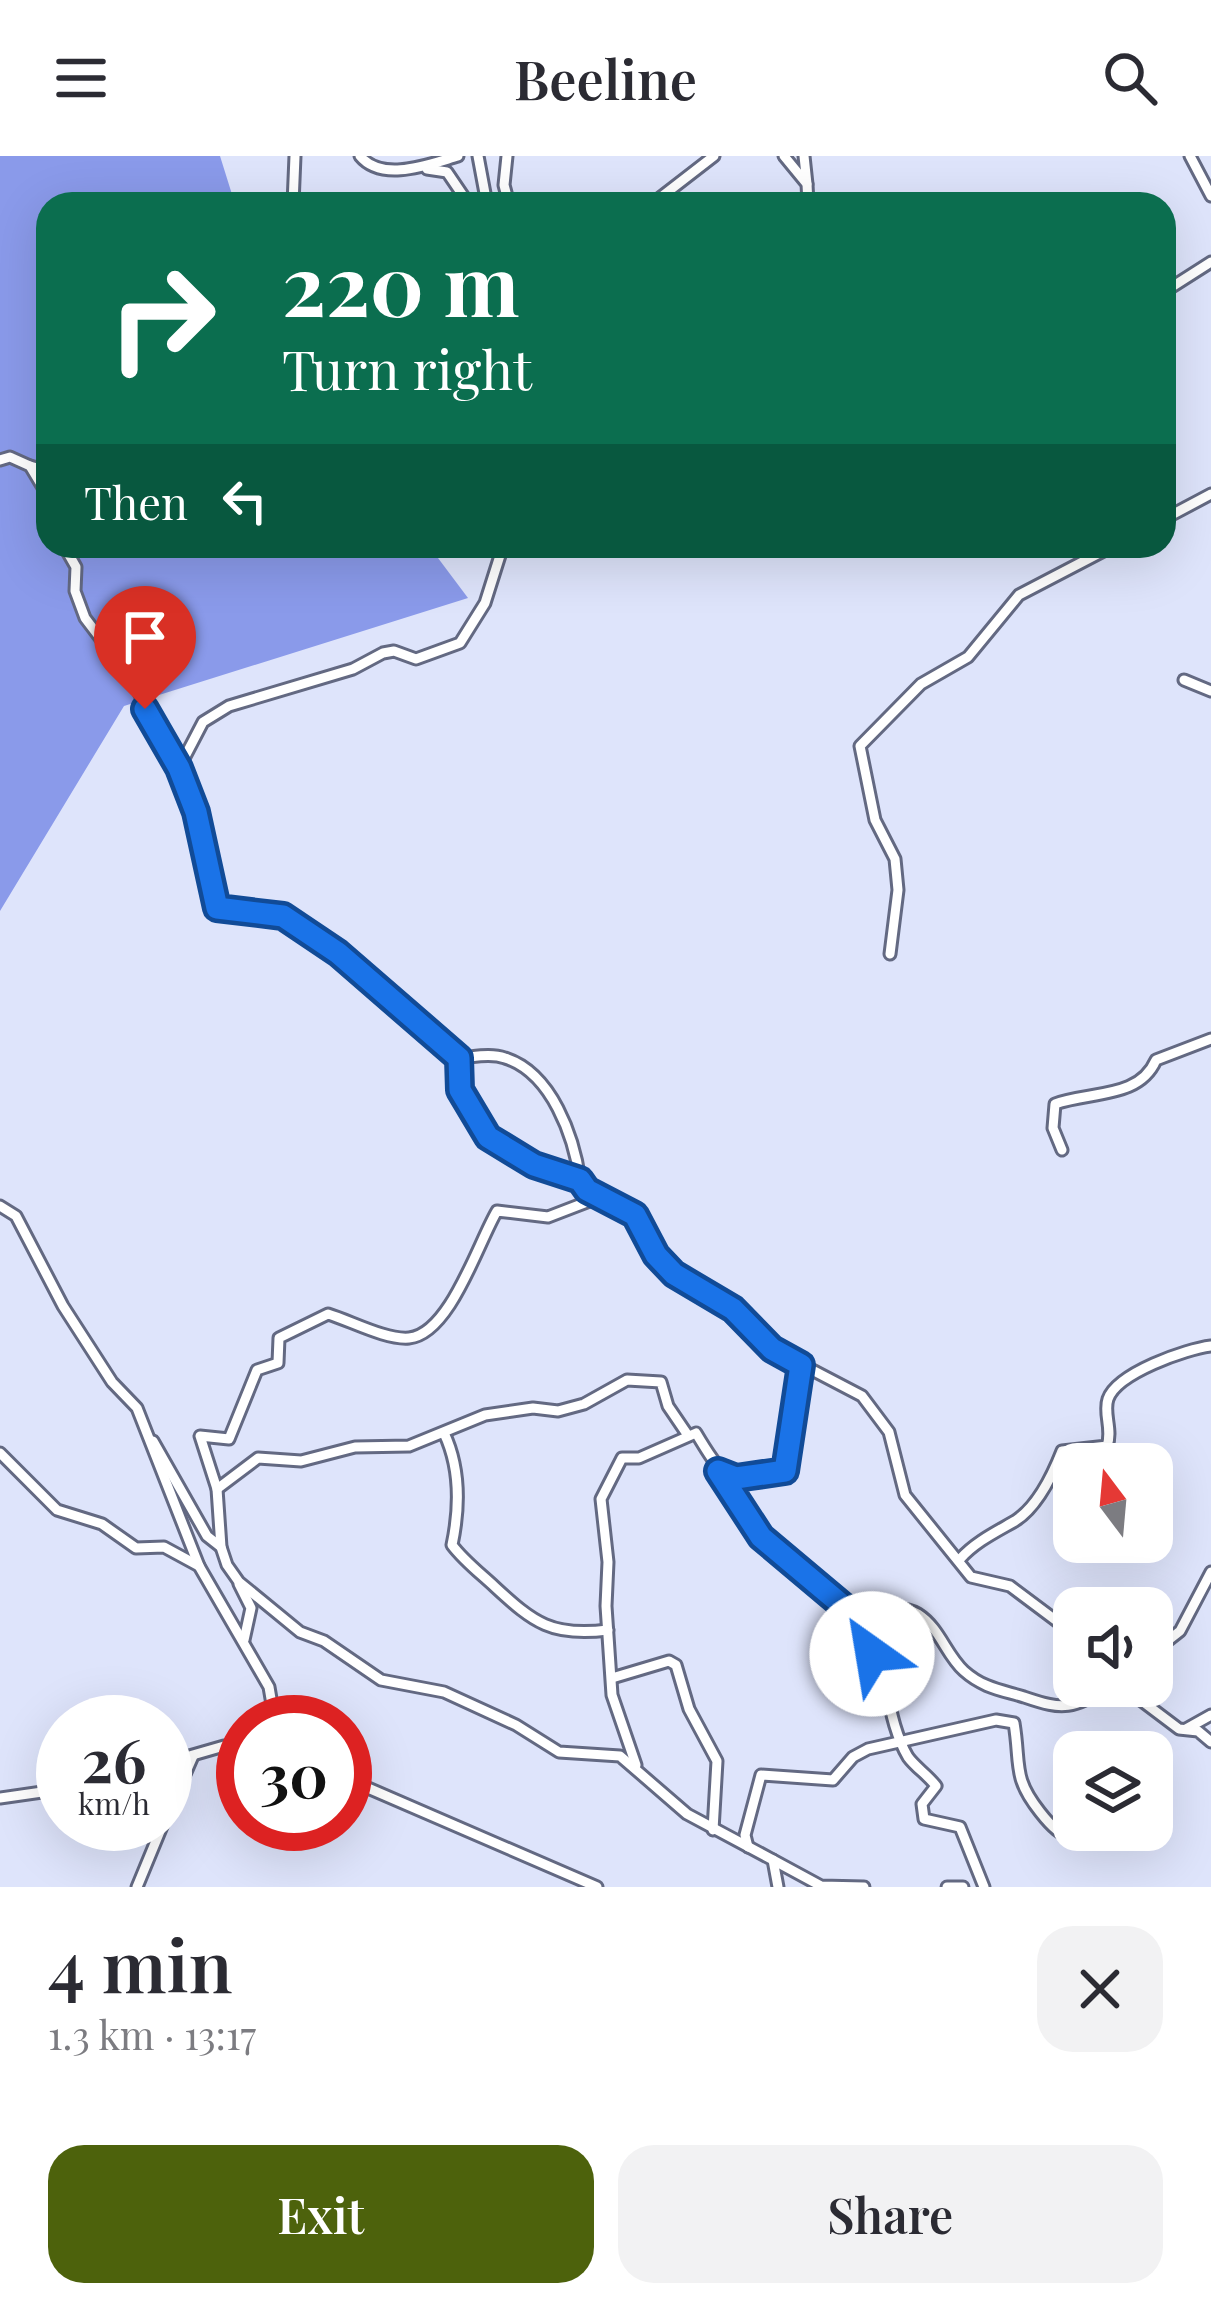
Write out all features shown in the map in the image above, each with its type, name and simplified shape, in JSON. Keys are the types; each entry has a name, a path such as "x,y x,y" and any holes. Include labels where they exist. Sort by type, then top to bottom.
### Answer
{"street":[{"path":"294,192 296,156"},
{"path":"360,156 367,164 388,170 458,156"},
{"path":"478,156 482,192"},
{"path":"505,192 507,156"},
{"path":"668,192 714,156"},
{"path":"784,156 807,184"},
{"path":"804,156 807,192"},
{"path":"1190,156 1211,196"},
{"path":"416,166 447,172 461,192"},
{"path":"1176,284 1211,262"},
{"path":"0,460 10,457 36,468"},
{"path":"30,466 36,476"},
{"path":"1176,513 1211,494"},
{"path":"71,558 76,567 75,591 86,618 136,686 155,732 179,768 202,835 217,908 283,916 338,953 459,1058 500,1056 540,1083 556,1103 576,1147 580,1180"},
{"path":"179,768 202,722 229,706 352,669 383,653 394,651 416,659 460,643 485,603 499,558"},
{"path":"890,954 898,890 895,860 875,820 860,746 921,684 968,658 1019,596 1090,558"},
{"path":"1184,680 1211,691"},
{"path":"1062,1150 1052,1128 1055,1104 1130,1087 1150,1075 1156,1060 1211,1039"},
{"path":"459,1058 460,1090 488,1137 534,1165 580,1180 600,1197 635,1215 656,1255 674,1274 733,1309 772,1349 862,1396 889,1432 905,1496 971,1577 1010,1586 1053,1618"},
{"path":"251,1608 242,1598 221,1547 217,1489 200,1436 229,1439 256,1370 278,1363 278,1338 328,1314 404,1339 424,1335 464,1285 496,1211 548,1217 600,1197"},
{"path":"0,1205 16,1216 63,1306 112,1382 137,1408 206,1584 244,1640 270,1695"},
{"path":"960,1558 1019,1519 1054,1472 1062,1450 1107,1446 1111,1430 1106,1403 1111,1392 1172,1355 1211,1346"},
{"path":"718,1471 736,1478 785,1471 801,1365"},
{"path":"217,1489 258,1458 301,1461 355,1447 410,1446 485,1414 567,1409 627,1380 661,1382 668,1406 687,1434"},
{"path":"147,1430 207,1536 221,1547"},
{"path":"444,1433 453,1452 460,1507 452,1545 463,1559 528,1619 566,1631 608,1630"},
{"path":"639,1771 612,1695 601,1499 622,1458 639,1458 696,1433 761,1537 855,1616 878,1679 889,1693 887,1710 906,1754 936,1786 922,1804 924,1819 959,1827 984,1887"},
{"path":"0,1453 56,1510 102,1524 136,1548 164,1547 199,1566"},
{"path":"1173,1636 1211,1572"},
{"path":"239,1582 274,1606 300,1632 324,1641 381,1679 444,1692 516,1725 560,1752 609,1753 639,1771 675,1806 752,1851 821,1886 864,1887"},
{"path":"251,1608 274,1606"},
{"path":"855,1616 892,1606 913,1611 944,1640 965,1672 988,1689 1053,1707"},
{"path":"244,1640 251,1608"},
{"path":"612,1678 669,1661 676,1665 688,1709 717,1761 713,1830"},
{"path":"1150,1707 1179,1729 1198,1731 1211,1742"},
{"path":"1186,1729 1211,1715"},
{"path":"752,1851 745,1835 760,1775 833,1780 853,1757 977,1721 1012,1720 1023,1795 1053,1833"},
{"path":"193,1756 216,1751"},
{"path":"372,1790 598,1887"},
{"path":"0,1798 36,1793"},
{"path":"137,1887 152,1851"},
{"path":"773,1860 778,1887"},
{"path":"947,1887 963,1887"}],"shaded area":[{"path":"0,156 220,156 231,192 36,192 36,558 438,558 468,598 124,706 0,911"}],"route":[{"path":"145,709 179,768 196,812 217,908 235,914 283,916 338,953 459,1058 460,1090 473,1119 488,1137 534,1165 580,1180 587,1190 635,1215 656,1255 674,1274 724,1302 772,1349 801,1365 785,1471 736,1478 718,1471 740,1498 761,1537 855,1616 872,1654"}]}
